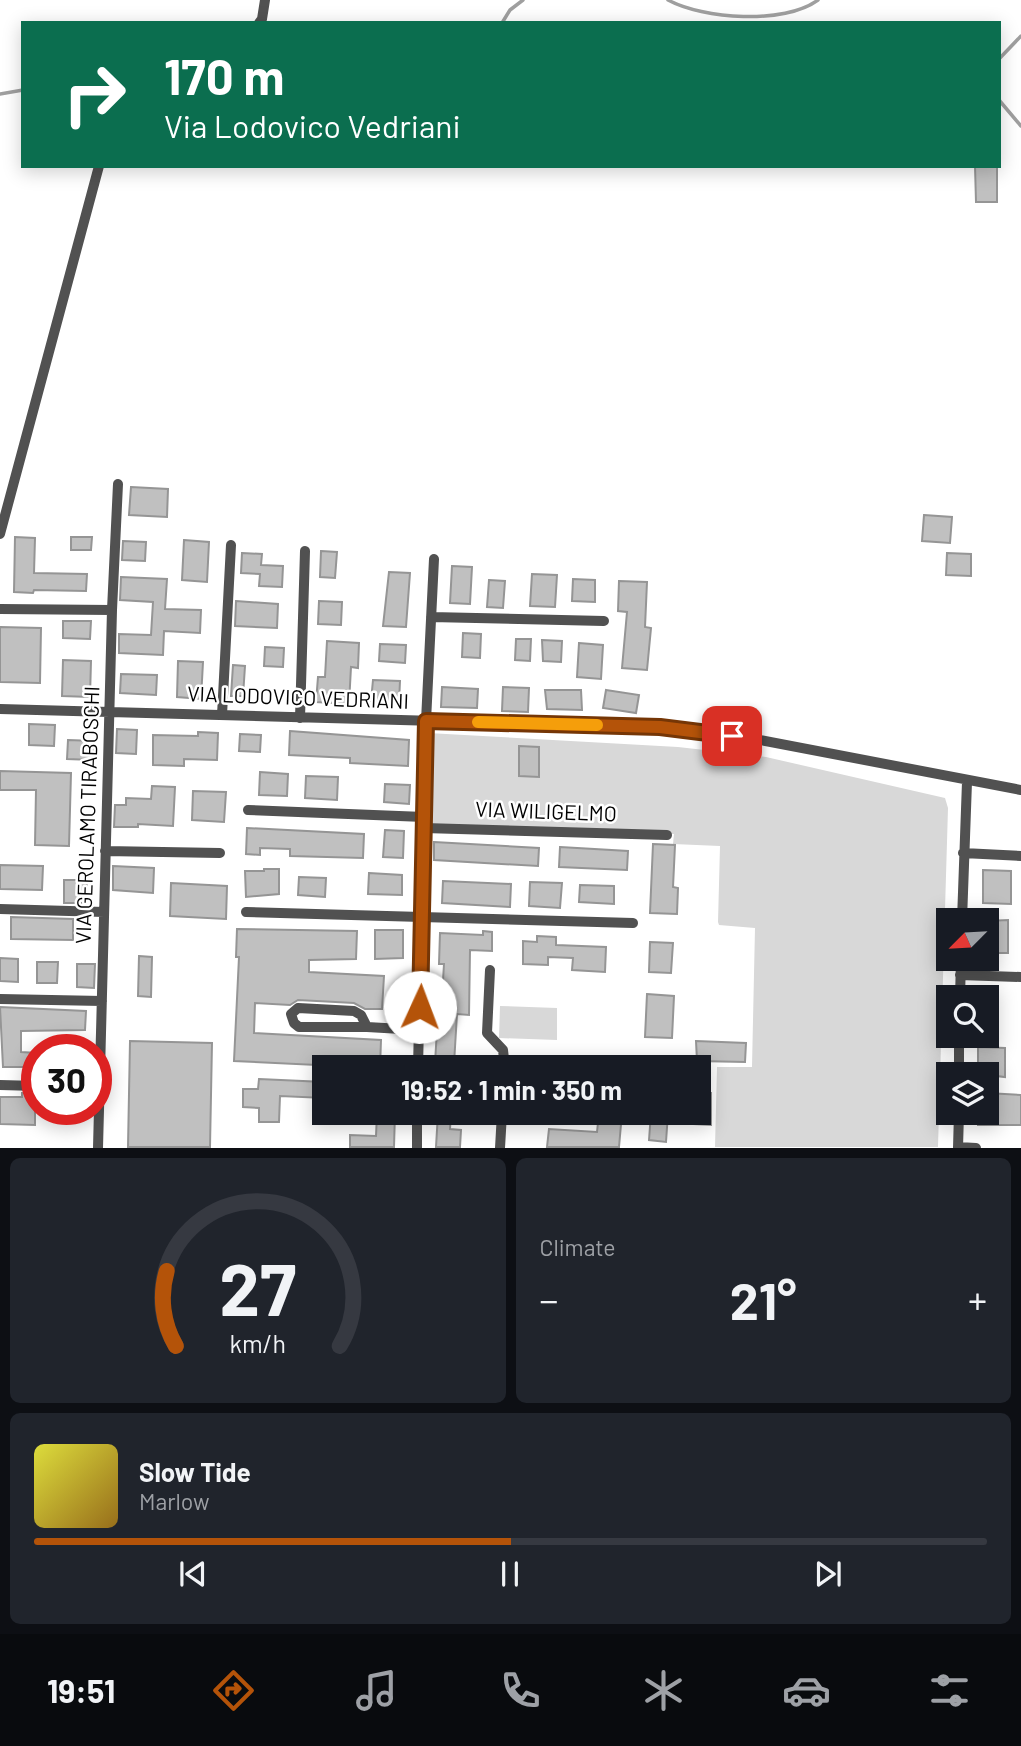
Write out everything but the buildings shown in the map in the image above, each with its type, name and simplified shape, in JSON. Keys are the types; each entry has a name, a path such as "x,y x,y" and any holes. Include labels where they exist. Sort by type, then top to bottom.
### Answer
{"street":[{"path":"260,21 265,0"},
{"path":"0,534 98,168"},
{"name":"VIA GEROLAMO TIRABOSCHI","path":"100,1034 118,484"},
{"path":"222,715 231,544"},
{"path":"300,718 305,551"},
{"path":"418,1055 426,721 434,559"},
{"path":"0,609 112,610"},
{"path":"431,617 604,621"},
{"name":"VIA LODOVICO VEDRIANI","path":"0,709 545,723 686,730 755,739 967,782 1021,790"},
{"path":"962,908 967,782"},
{"name":"VIA WILIGELMO","path":"248,810 424,823 667,835"},
{"path":"105,851 220,853"},
{"path":"963,853 1021,856"},
{"path":"0,909 104,912"},
{"path":"246,912 633,923"},
{"path":"490,970 487,1033 503,1050 504,1055"},
{"path":"960,971 960,985"},
{"path":"960,975 1021,977"},
{"path":"0,999 102,1001"},
{"path":"367,1027 363,1018 354,1011 298,1008 292,1014 294,1023 299,1027 419,1030"},
{"path":"0,1085 21,1086"},
{"name":"VIA GEROLAMO TIRABOSCHI","path":"98,1125 98,1147"},
{"path":"417,1125 417,1147"},
{"path":"500,1147 501,1125"},
{"path":"959,1125 958,1147 976,1147"}],"shaded area":[{"path":"428,733 678,747 766,757 945,798 948,808 945,908 936,908 936,971 943,971 943,985 936,985 936,1048 941,1048 941,1062 936,1062 938,1147 715,1147 717,1067 752,1067 755,928 719,925 720,846 673,844 674,834 423,828"},
{"path":"500,1006 557,1008 557,1040 499,1038"}],"waterway":[{"path":"503,21 510,10 523,0"},
{"path":"668,0 701,12 743,16 785,13 818,0"},
{"path":"1001,57 1021,36"},
{"path":"0,94 21,90"},
{"path":"1001,102 1021,126"}],"slow traffic":[{"path":"478,722 597,725"}],"route":[{"path":"420,1007 426,721 660,727 732,736"}]}
